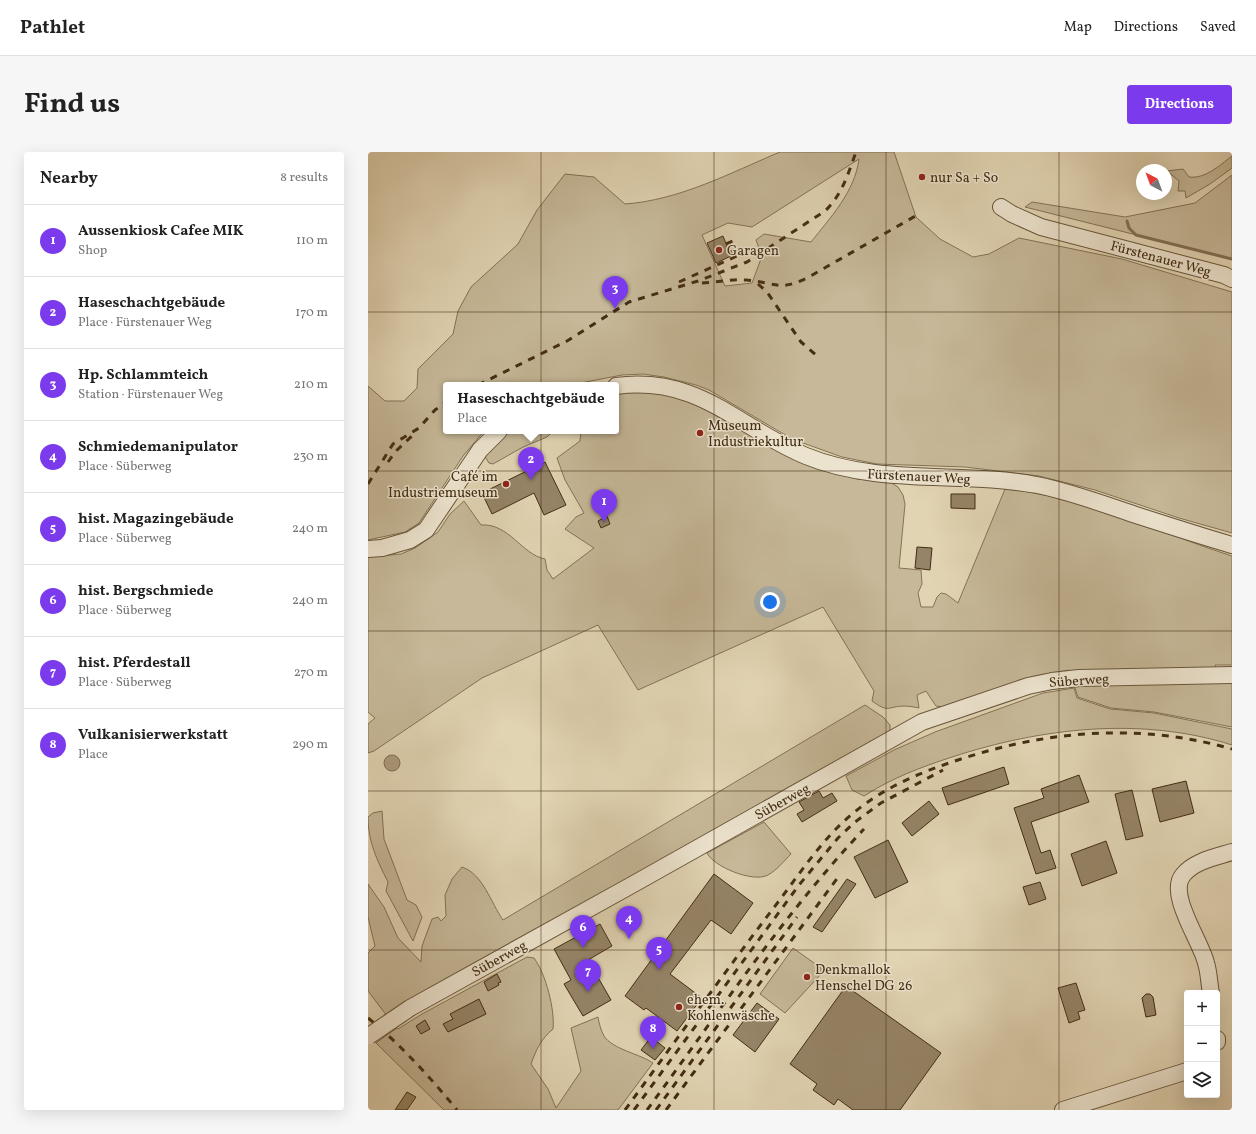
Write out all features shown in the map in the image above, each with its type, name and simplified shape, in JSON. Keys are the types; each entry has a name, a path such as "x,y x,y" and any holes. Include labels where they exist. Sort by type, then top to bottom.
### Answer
{"street":[{"name":"Fürstenauer Weg","path":"1001,207 1012,214 1041,227 1232,278"},
{"name":"Fürstenauer Weg","path":"619,386 649,386 692,394 723,409 787,448 840,468 876,474 974,479 1037,485 1092,500 1232,545"},
{"path":"368,549 382,548 410,540 426,530 480,450 496,434"},
{"name":"Süberweg","path":"369,1036 410,1008 922,722 1028,686 1052,681 1079,678 1232,675"},
{"path":"1211,990 1207,963 1198,940 1180,903 1178,888 1182,875 1195,865 1232,852"},
{"path":"1063,1110 1184,1071"}],"shaded area":[{"path":"780,152 894,152 916,217 940,239 973,257 989,254 1019,238 1122,259 1232,292 1232,533 1179,518 1095,490 1039,476 965,467 877,464 842,457 792,439 709,390 664,377 643,374 622,375 586,382 443,382 443,434 481,434 463,456 419,523 405,532 368,540 368,386 385,401 404,401 417,388 418,369 453,334 458,311 471,287 518,244 537,210 565,174 594,177 625,204 665,197 723,177","holes":["859,159 853,182 841,203 811,242 764,234 756,240 762,256 752,283 725,286 702,235 728,223 752,227"]},
{"path":"1232,156 1232,168 1210,184 1186,198 1185,191 1178,191 1179,181 1172,175 1172,170 1183,169 1189,177 1195,177 1206,174"},
{"path":"1232,175 1232,259 1025,207 1032,202 1125,217 1195,203"},
{"path":"642,390 691,399 817,468 857,479 890,482 898,487 903,495 905,504 899,568 921,570 922,584 918,593 921,607 933,607 937,597 941,593 946,594 958,603 1005,489 1063,499 1092,507 1232,556 1232,665 1215,665 1219,681 1232,681 1232,727 1154,712 1111,708 1078,697 1069,670 1035,676 944,707 936,706 926,691 917,695 919,708 903,706 885,708 872,701 874,691 823,607 638,690 598,625 482,678 374,751 368,753 368,724 375,718 368,712 368,557 401,554 415,548 438,532 450,514 464,501 481,525 499,529 529,551 545,559 547,570 553,579 594,548 565,529 576,517 584,513 565,480 557,458 580,441 581,434 619,434 619,391"},
{"path":"504,434 550,434 547,437 523,447 493,464 489,463 484,455"},
{"path":"1074,688 1077,698 1110,709 1154,713 1232,729 1232,745 1197,736 1162,731 1127,728 1091,729 1020,739 952,757 896,778 864,796 852,790 846,776 894,750 935,732 1043,693"},
{"path":"865,705 883,717 890,725 890,731 387,1016 368,991 368,953 375,946 368,917 368,884 384,907 398,938 421,962 422,946 432,919 438,917 441,921 446,916 445,895 452,879 462,867 476,876 481,882 503,920"},
{"path":"389,755 395,755 400,760 398,769 395,771 389,771 384,766 384,760"},
{"path":"382,811 384,839 407,900 416,905 422,917 413,941 386,891 388,882 371,843 368,817 373,813"},
{"path":"764,822 791,854 768,875 753,877 734,872 717,863 707,853"},
{"path":"793,948 821,968 821,974 785,1013 760,994"},
{"path":"527,957 534,958 542,973 549,992 553,1012 553,1029 539,1045 531,1064 548,1089 556,1108 581,1071 571,1028 598,1017 602,1032 608,1041 653,1063 618,1110 444,1110 376,1043 397,1028 398,1029 422,1014"}],"building":[{"name":"Garagen","path":"723,236 731,256 716,263 707,243"},
{"path":"545,462 566,505 544,515 534,493 492,514 482,493"},
{"path":"951,494 975,494 975,509 951,508"},
{"path":"607,516 610,524 601,528 598,521"},
{"path":"917,547 932,548 930,570 915,568"},
{"path":"1004,767 1009,784 948,805 942,788"},
{"path":"1079,775 1089,802 1031,822 1041,853 1050,850 1056,868 1036,874 1014,808 1044,798 1041,789"},
{"path":"1186,781 1194,813 1160,822 1152,789"},
{"path":"1132,790 1143,836 1126,840 1115,794"},
{"path":"819,791 823,798 832,793 837,801 802,822 797,814 804,810 799,802"},
{"path":"929,801 939,814 912,836 902,823"},
{"path":"888,840 908,882 875,898 854,857"},
{"path":"1106,841 1117,873 1082,886 1071,854"},
{"path":"714,874 753,903 731,934 711,920 670,974 702,998 677,1031 646,1008 644,1010 625,996"},
{"path":"847,879 856,884 822,932 813,927"},
{"path":"1040,882 1046,899 1029,905 1023,887"},
{"path":"600,924 612,946 588,960 611,1000 583,1016 564,984 571,980 554,949"},
{"path":"497,974 501,982 498,983 499,985 488,991 484,982"},
{"path":"1076,983 1085,1010 1078,1012 1080,1019 1069,1023 1058,988"},
{"path":"846,986 941,1053 900,1110 853,1110 838,1099 834,1105 813,1090 817,1084 790,1064"},
{"path":"1146,994 1150,994 1153,997 1156,1015 1146,1017 1142,998"},
{"path":"479,999 486,1014 448,1032 443,1024 453,1019 450,1014"},
{"path":"757,1003 779,1019 755,1052 733,1035"},
{"path":"425,1020 430,1029 421,1034 416,1026"},
{"path":"651,1037 665,1048 655,1060 641,1050"},
{"path":"407,1092 416,1097 407,1110 395,1110"}],"waterway":[{"path":"1127,221 1129,228 1136,235 1232,259"}],"railway":[{"path":"484,382 567,341 629,302 698,281 747,262 825,211 831,205 840,191 856,152"},
{"path":"702,283 741,280 783,285 797,282 807,278 919,214"},
{"path":"726,244 733,241"},
{"path":"730,252 736,249"},
{"path":"679,282 739,255"},
{"path":"758,284 767,292 801,342 816,355"},
{"path":"368,484 393,444 419,428 435,410 443,404"},
{"path":"388,462 395,452 414,434"},
{"path":"625,1110 819,848 840,825 876,796 903,781 961,759 994,749 1062,736 1096,733 1130,733 1198,741 1232,749"},
{"path":"634,1110 799,885 838,838 855,822 881,803 943,770"},
{"path":"647,1110 778,931 834,862 864,829"},
{"path":"666,1110 839,876"},
{"path":"656,1110 797,917"},
{"path":"368,1018 415,1062 457,1110"}],"place":[{"name":"nur Sa + So","path":"922,177"},
{"name":"Garagen","path":"719,250"},
{"name":"Hp. Schlammteich","path":"615,309"},
{"name":"Museum Industriekultur","path":"700,433"},
{"name":"Haseschachtgebäude","path":"531,480"},
{"name":"Café im Industriemuseum","path":"506,484"},
{"name":"Aussenkiosk Cafee MIK","path":"604,522"},
{"name":"Schmiedemanipulator","path":"629,939"},
{"name":"hist. Bergschmiede","path":"583,948"},
{"name":"hist. Magazingebäude","path":"659,970"},
{"name":"Denkmallok Henschel DG 26","path":"807,977"},
{"name":"hist. Pferdestall","path":"588,992"},
{"name":"ehem. Kohlenwäsche","path":"679,1007"},
{"name":"Vulkanisierwerkstatt","path":"653,1049"}]}
